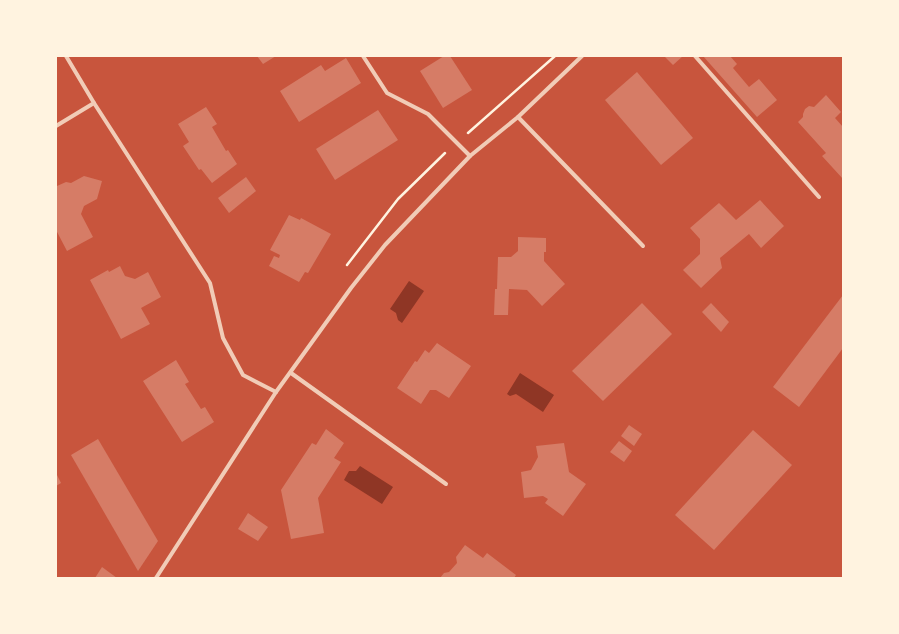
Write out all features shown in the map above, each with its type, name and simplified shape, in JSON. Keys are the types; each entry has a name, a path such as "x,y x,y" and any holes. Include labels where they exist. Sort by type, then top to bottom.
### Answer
{"street":[{"path":"66,56 94,103 210,283 223,338 243,375 276,392"},
{"path":"363,56 387,93 428,114 470,156"},
{"path":"156,578 276,392 351,288 385,245 470,156 518,117 582,56"},
{"path":"695,56 819,197"},
{"path":"56,126 94,103"},
{"path":"518,117 643,246"},
{"path":"291,373 446,484"}],"shaded area":[{"path":"409,281 424,291 402,323 398,320 396,313 390,309"},
{"path":"520,373 554,395 543,412 516,394 510,396 507,394"},
{"path":"360,466 393,487 382,504 344,480 349,471 356,471"}],"building":[{"path":"257,56 276,56 263,64"},
{"path":"444,56 450,56 472,90 443,108 420,71"},
{"path":"664,56 683,56 673,65"},
{"path":"703,56 730,56 737,64 733,68 749,87 759,79 777,100 757,117"},
{"path":"346,58 361,83 299,122 280,91 321,65 325,71"},
{"path":"637,72 693,138 661,165 605,100"},
{"path":"826,95 841,112 835,118 843,127 843,179 822,156 826,153 798,122 803,117 805,109 809,106 814,107"},
{"path":"206,107 217,124 212,127 226,151 228,150 237,164 212,183 201,169 199,170 183,146 189,142 178,124"},
{"path":"378,110 398,140 335,180 316,149"},
{"path":"84,176 102,181 97,199 84,206 81,214 93,237 67,251 56,230 56,189 57,186 66,182 71,183"},
{"path":"246,177 256,191 229,213 218,198"},
{"path":"760,200 784,226 761,248 749,234 720,258 722,268 701,288 683,270 700,254 700,239 690,228 719,203 736,220"},
{"path":"289,215 300,220 301,218 331,234 308,273 305,272 299,282 269,266 274,256 279,258 280,255 270,250"},
{"path":"518,237 546,238 546,252 544,252 544,261 565,284 542,306 527,290 509,289 508,315 494,315 495,289 497,289 498,257 511,257 518,251"},
{"path":"120,266 125,276 135,279 148,272 161,297 141,308 150,324 121,339 90,280 108,270 109,272"},
{"path":"843,295 843,348 799,407 773,387"},
{"path":"642,303 672,334 603,401 572,371"},
{"path":"711,303 729,322 721,332 702,312"},
{"path":"437,343 471,366 449,398 436,390 430,390 421,404 397,388 415,361 417,362 425,350 429,353"},
{"path":"176,360 189,382 185,384 201,409 205,407 214,422 182,442 143,381"},
{"path":"629,425 642,434 634,446 621,436"},
{"path":"326,429 344,443 334,458 341,462 318,498 324,533 291,539 281,490 312,443 316,445"},
{"path":"753,430 792,465 714,550 675,515"},
{"path":"98,439 158,541 138,571 71,455"},
{"path":"619,441 632,451 624,462 610,452"},
{"path":"564,443 569,472 586,484 563,516 545,503 548,499 543,496 524,498 521,472 531,470 538,457 536,446"},
{"path":"56,473 61,483 56,486"},
{"path":"248,513 268,527 258,541 238,529"},
{"path":"465,545 483,558 487,553 516,575 514,578 440,578 444,573 449,572 457,563 456,557"},
{"path":"102,567 117,578 95,578"}]}
